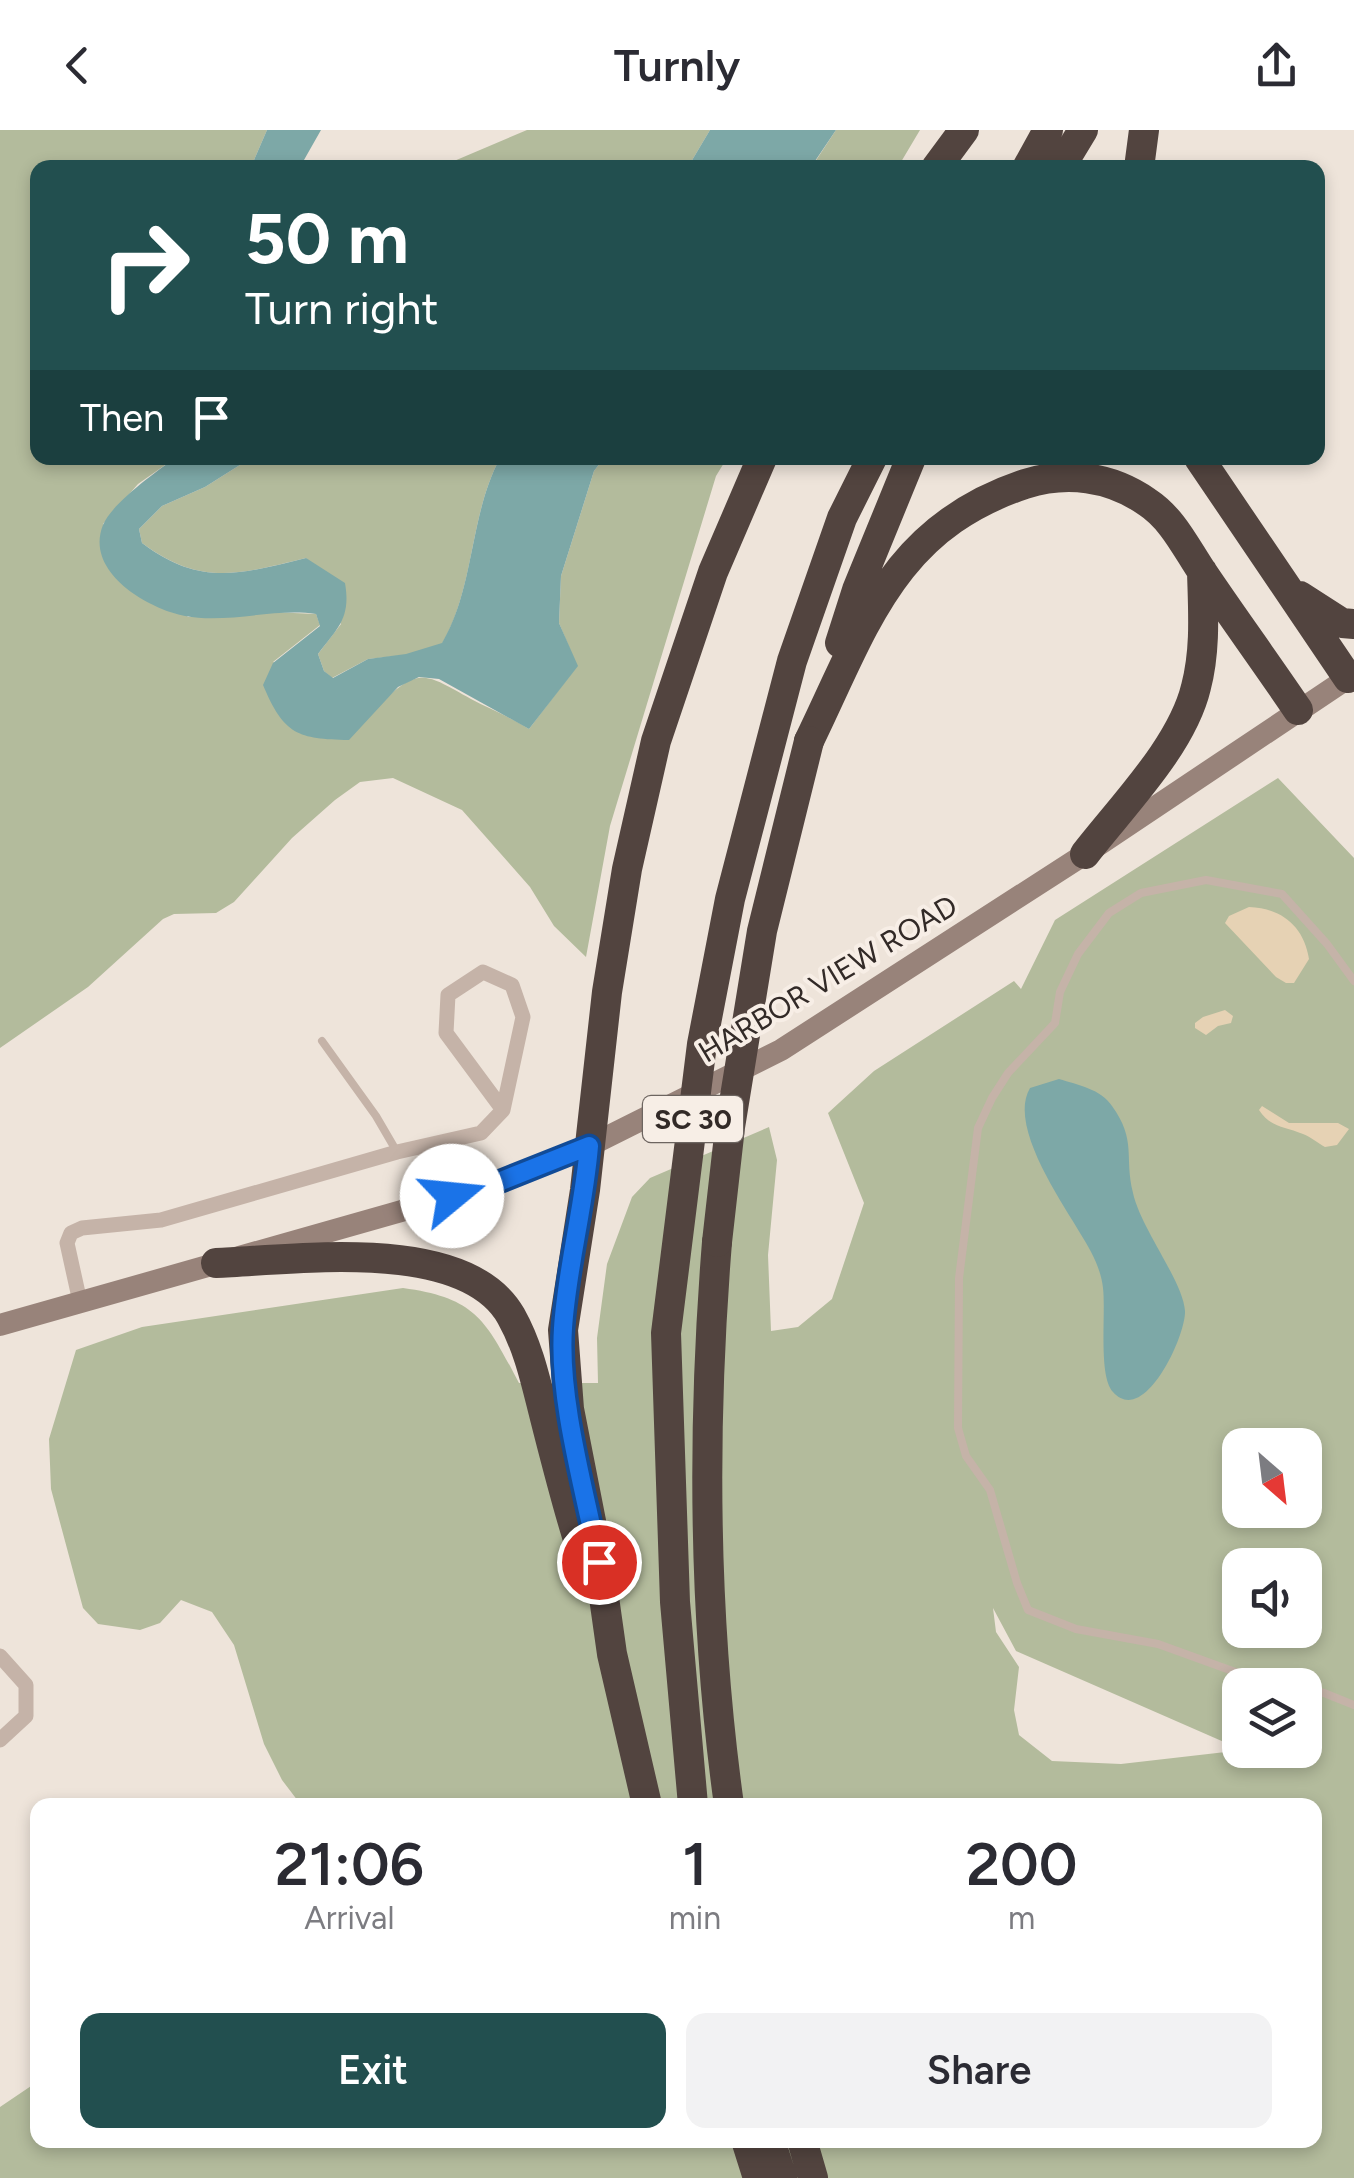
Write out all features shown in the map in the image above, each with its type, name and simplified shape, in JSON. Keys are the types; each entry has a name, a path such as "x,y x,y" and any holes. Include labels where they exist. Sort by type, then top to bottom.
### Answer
{"highway":[{"path":"942,160 964,130"},
{"path":"1031,160 1048,130"},
{"path":"1065,160 1083,130"},
{"path":"1141,160 1144,130"},
{"path":"612,1654 563,1360 569,1279 585,1190 627,868 656,741 713,572 759,465"},
{"name":"SC 30","path":"692,1798 676,1602 666,1332 702,1044 730,899 792,661 842,518 868,465"},
{"name":"SC 30","path":"728,1798 714,1690 706,1428 710,1322 730,1127 762,931 809,741 857,590 908,465"},
{"path":"1205,465 1351,676"},
{"path":"809,741 882,592 920,545 968,507 1047,477 1091,476 1147,501 1177,531 1298,710"},
{"path":"1085,854 1169,746 1196,690 1204,636 1202,571"},
{"path":"1285,585 1319,610 1342,623 1354,624"},
{"path":"216,1263 365,1257 446,1269 490,1290 510,1314 530,1356 563,1490 612,1654 646,1798"},
{"path":"749,2148 758,2178"},
{"path":"773,2148 782,2178"},
{"path":"804,2148 813,2178"}],"main road":[{"name":"HARBOR VIEW ROAD","path":"0,1325 486,1187 589,1146 782,1050 1351,676"}],"street":[{"path":"80,1302 67,1243 72,1233 82,1228 161,1220 397,1152 481,1133 503,1110 524,1017 512,985 483,972 448,995 446,1033 503,1110"},
{"path":"0,1656 26,1685 26,1716 0,1740"}],"lane":[{"path":"1229,1668 1158,1644 1076,1629 1028,1610 990,1490 966,1456 958,1428 959,1278 978,1128 1008,1073 1055,1023 1060,992 1078,954 1109,914 1141,893 1206,880 1282,894 1354,981"},
{"path":"322,1041 397,1152"},
{"path":"1322,1692 1354,1704"}],"green space":[{"path":"0,130 267,130 254,160 30,160 30,465 165,465 138,484 103,524 188,617 271,612 316,614 320,625 273,662 380,704 405,683 433,680 529,729 577,666 559,623 561,576 594,471 599,465 723,465 716,476 610,826 586,957 554,926 530,887 462,810 393,778 360,782 292,838 234,902 216,913 174,914 163,919 88,987 0,1048"},
{"path":"527,130 710,130 692,160 456,160"},
{"path":"836,130 920,130 902,160 816,160"},
{"path":"240,465 497,465 482,504 461,599 442,644 406,655 368,659 332,678 324,671 318,654 341,624 306,558 261,569 221,573 183,566 142,543 139,529 162,506 205,487"},
{"path":"1278,778 1354,858 1354,2178 0,2178 0,2107 30,2087 30,2148 1322,2148 1322,1798 296,1798 264,1744 234,1645 212,1612 181,1600 160,1623 140,1630 98,1624 83,1608 51,1489 49,1439 76,1350 142,1327 403,1288 428,1292 464,1306 487,1328 519,1383 598,1383 597,1338 607,1264 632,1197 650,1178 769,1127 777,1160 768,1255 771,1331 798,1327 832,1299 864,1203 828,1113 874,1071 1014,981 1021,989 1055,920"}],"sand":[{"path":"1249,907 1281,915 1302,937 1309,959 1294,983 1276,977 1225,923 1229,916"},
{"path":"1225,1010 1233,1016 1231,1023 1206,1035 1195,1028 1203,1017"},
{"path":"1262,1106 1289,1123 1338,1123 1349,1129 1337,1145 1325,1147 1268,1120 1259,1110"}],"water":[{"path":"267,130 321,130 304,160 254,160"},
{"path":"710,130 836,130 816,160 692,160"},
{"path":"166,465 240,465 205,487 162,506 139,529 142,543 183,566 221,573 261,569 306,558 345,583 344,614 318,654 324,671 333,678 368,659 406,654 442,643 461,599 482,504 497,465 599,465 561,576 559,623 578,666 529,729 439,679 419,677 398,687 349,740 317,738 295,731 278,715 263,685 273,663 320,626 316,614 201,618 170,612 138,597 111,573 100,542 108,516 135,488"},
{"path":"1059,1079 1102,1095 1120,1118 1137,1207 1183,1299 1183,1323 1171,1357 1150,1388 1137,1398 1125,1400 1108,1384 1100,1273 1039,1162 1026,1121 1025,1103 1030,1088"}],"route":[{"path":"452,1196 486,1187 589,1146 562,1330 569,1408 599,1562"}]}
